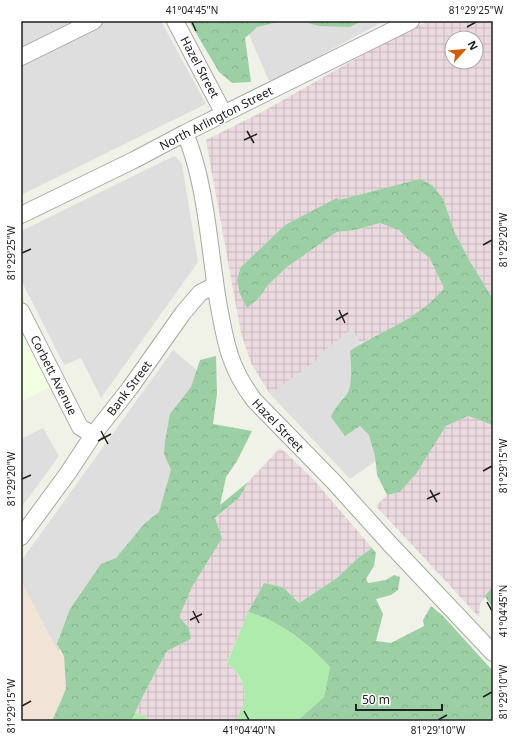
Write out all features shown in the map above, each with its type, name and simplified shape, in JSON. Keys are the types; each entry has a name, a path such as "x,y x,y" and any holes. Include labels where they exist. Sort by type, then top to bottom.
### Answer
{"street":[{"path":"21,57 94,21"},
{"name":"Hazel Street","path":"176,21 224,114"},
{"name":"North Arlington Street","path":"21,215 128,164 185,133 408,22"},
{"name":"Hazel Street","path":"185,133 195,158 226,347 243,385 254,400 334,482 453,612 493,653"},
{"name":"Bank Street","path":"21,537 93,435 130,388 183,313 200,293 215,285"},
{"name":"Corbett Avenue","path":"21,311 80,427 93,435"}],"shaded area":[{"path":"21,21 161,21 206,104 21,195"},
{"path":"243,21 384,21 288,73 269,81"},
{"path":"428,21 493,21 493,299 469,260 455,233 443,199 285,225 241,267 247,308 258,299 268,285 287,267 337,232 355,230 380,223 399,230 416,248 429,257 444,288 436,298 418,313 398,325 365,341 360,343 352,329 320,354 316,361 270,394 251,363 241,333 206,140 262,112 368,52"},
{"path":"175,156 182,164 198,262 101,398 81,358 64,365 21,280 21,231"},
{"path":"21,319 54,385 21,402"},
{"path":"352,329 378,378 417,432 350,479 270,394 316,361 320,354"},
{"path":"173,350 210,381 160,547 90,600 58,652 21,581 21,561"},
{"path":"468,416 490,424 493,428 493,586 480,604 479,617 376,506 387,495 400,492 416,474 446,426"},
{"path":"43,428 59,456 21,508 21,439"},
{"path":"280,448 314,480 372,548 358,558 337,578 299,603 283,587 264,583 248,612 227,662 234,669 244,686 244,702 240,714 235,721 153,721 135,712 167,651 191,639 189,628 178,617 192,587 215,519 239,498 248,482"},
{"path":"21,581 58,652 64,656 66,689 52,721 21,721"}],"green space":[{"path":"189,21 282,21 257,27 245,38 251,82 232,83 219,72"},
{"path":"301,21 362,21 350,27 319,26"},
{"path":"420,179 432,185 443,199 455,233 469,260 493,299 493,428 490,424 468,416 446,426 416,474 400,492 387,495 377,475 375,456 369,435 360,426 345,436 331,417 349,390 351,373 350,351 423,309 444,288 429,257 416,248 399,230 380,223 355,230 337,232 287,267 268,285 258,299 247,308 240,294 237,280 241,267 285,225 337,198 339,200"},
{"path":"216,356 217,394 213,424 252,431 237,461 226,477 220,505 248,482 239,498 215,518 222,538 192,587 179,617 189,628 191,639 167,651 131,721 52,721 66,689 64,656 57,644 70,609 101,564 116,558 145,523 159,512 171,470 164,454 170,414 191,387 200,360"},
{"path":"372,548 376,553 374,566 366,579 368,583 386,580 394,575 400,577 398,590 391,595 376,599 383,614 376,641 391,643 424,626 423,620 431,606 443,616 493,671 493,721 297,721 324,697 330,667 302,641 282,627 248,612 264,583 283,587 299,603 337,578 358,558"},
{"path":"493,586 493,609 485,596"},
{"path":"248,612 282,627 302,641 330,667 324,697 297,721 235,721 243,705 244,690 239,676 227,663"},
{"path":"135,712 153,721 131,721"}]}
